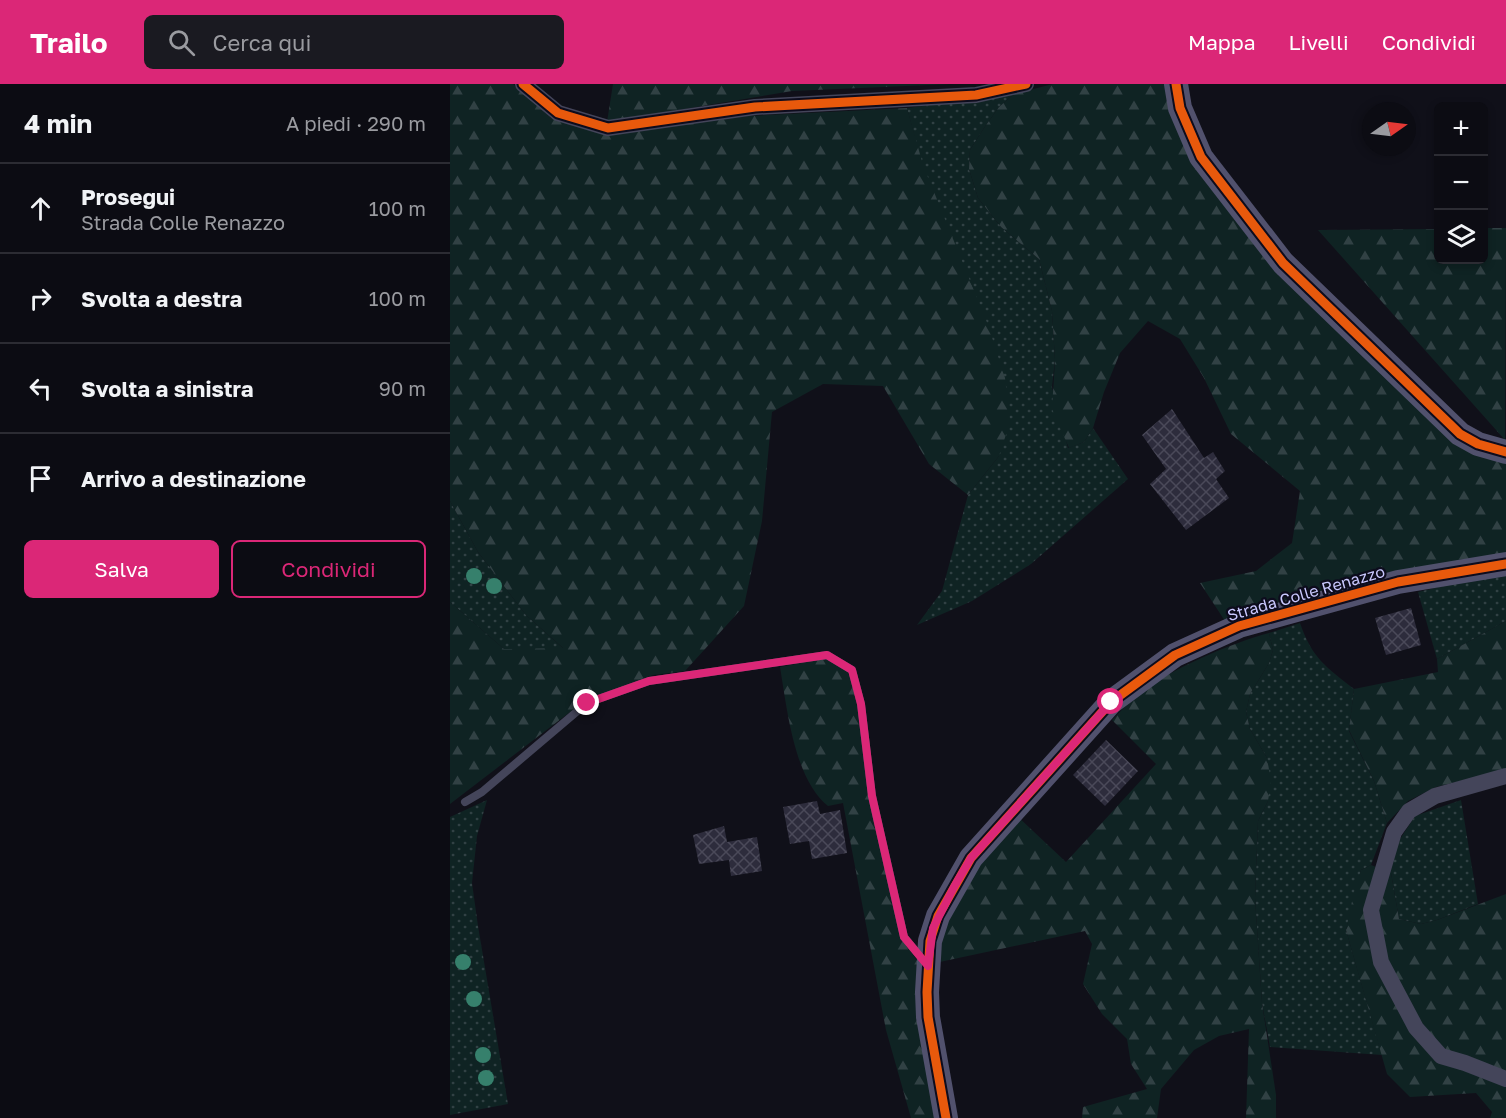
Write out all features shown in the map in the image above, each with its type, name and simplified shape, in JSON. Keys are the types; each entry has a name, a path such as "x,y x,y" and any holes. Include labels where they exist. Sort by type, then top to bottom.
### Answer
{"street":[{"path":"523,84 558,113 608,128 755,107 976,94 1026,84"},
{"path":"1176,84 1180,108 1201,157 1283,263 1460,434 1478,444 1506,452"},
{"name":"Strada Colle Renazzo","path":"946,1118 928,1017 928,966 933,928 971,858 1111,702 1175,655 1239,626 1398,582 1506,564"},
{"path":"1506,776 1436,796 1409,811 1394,832 1371,910 1381,962 1416,1028 1442,1056 1506,1079"}],"lane":[{"path":"465,802 482,792 587,703 649,681 827,655 852,670 861,704 872,796 904,937 928,966"}],"green space":[{"path":"450,84 513,84 551,118 609,134 748,116 907,108 923,165 988,325 1005,378 1010,422 999,456 968,495 929,464 883,386 823,384 772,412 762,521 744,606 685,671 653,675 587,699 450,804 450,602 504,649 563,648 526,615 478,552 450,501"},
{"path":"613,84 951,84 792,91 607,122"},
{"path":"1053,84 1166,84 1308,294 1506,457 1506,561 1225,621 1200,583 1256,571 1292,543 1300,491 1231,434 1204,378 1180,339 1148,321 1120,353 1104,392 1093,428 1084,442 1069,448 1052,409 1055,360 1052,311 1039,259 1001,227 978,198 969,169 970,150 999,107 1014,94"},
{"path":"1014,94 999,107 970,150 969,169 978,198 1001,227 1039,259 1052,311 1055,360 1052,387 1068,448 1084,442 1093,428 1128,479 1031,564 972,601 917,625 942,591 968,495 999,456 907,108"},
{"path":"1488,228 1506,228 1505,440 1318,230 1434,229 1434,264 1488,264"},
{"path":"450,501 478,552 526,615 564,649 504,649 450,602"},
{"path":"1506,571 1506,621 1437,659 1418,592"},
{"path":"1506,621 1506,770 1436,787 1408,801 1387,823 1374,781 1349,730 1354,689 1438,672 1437,659"},
{"path":"1300,623 1310,645 1321,661 1354,689 1349,731 1374,781 1387,823 1371,865 1361,870 1346,930 1382,1055 1270,1047 1262,1003 1255,898 1258,821 1268,801 1267,758 1250,729 1246,712 1250,694 1269,663 1273,650 1269,633"},
{"path":"1269,633 1273,650 1269,663 1250,694 1246,712 1250,729 1267,758 1271,781 1268,801 1258,821 1255,898 1262,1003 1276,1095 1276,1118 1246,1118 1249,1029 1219,1036 1194,1050 1161,1089 1157,1118 1082,1118 1083,1107 1147,1089 1131,1064 1127,1039 1102,1014 1083,984 1092,944 1085,931 935,963 947,910 1015,814 1066,862 1156,764 1112,720 1138,694 1166,676 1219,650"},
{"path":"828,658 850,669 900,935 919,964 940,1118 911,1118 886,1030 843,803 828,806 816,794 800,761 789,722 780,667"},
{"path":"487,800 477,836 472,883 508,1104 450,1115 450,817"},
{"path":"1461,800 1478,904 1421,924 1399,919 1391,873 1387,871 1400,839 1415,816"},
{"path":"1371,865 1391,873 1399,919 1421,924 1506,894 1506,1118 1490,1118 1492,1112 1476,1093 1410,1097 1387,1074 1346,930 1361,870"}],"building":[{"path":"1172,409 1204,458 1213,452 1225,471 1216,479 1229,498 1186,530 1150,484 1166,469 1142,435"},
{"path":"1411,608 1421,645 1386,655 1375,618"},
{"path":"1106,740 1138,771 1105,806 1073,775"},
{"path":"817,801 820,814 840,810 847,853 812,859 809,841 790,844 783,807"},
{"path":"724,826 727,842 757,837 762,871 731,876 729,860 699,864 693,835"}],"cycle path":[{"path":"523,84 558,113 608,128 755,107 976,95 1026,84"},
{"path":"1176,84 1180,108 1201,157 1283,263 1460,434 1478,444 1506,452"},
{"path":"946,1118 928,1017 927,992 930,941 938,916 971,858 1111,702 1175,655 1239,626 1398,582 1506,564"}],"route":[{"path":"587,703 649,681 827,655 852,670 861,704 872,796 904,937 928,966 933,928 971,858 1111,702"}]}
